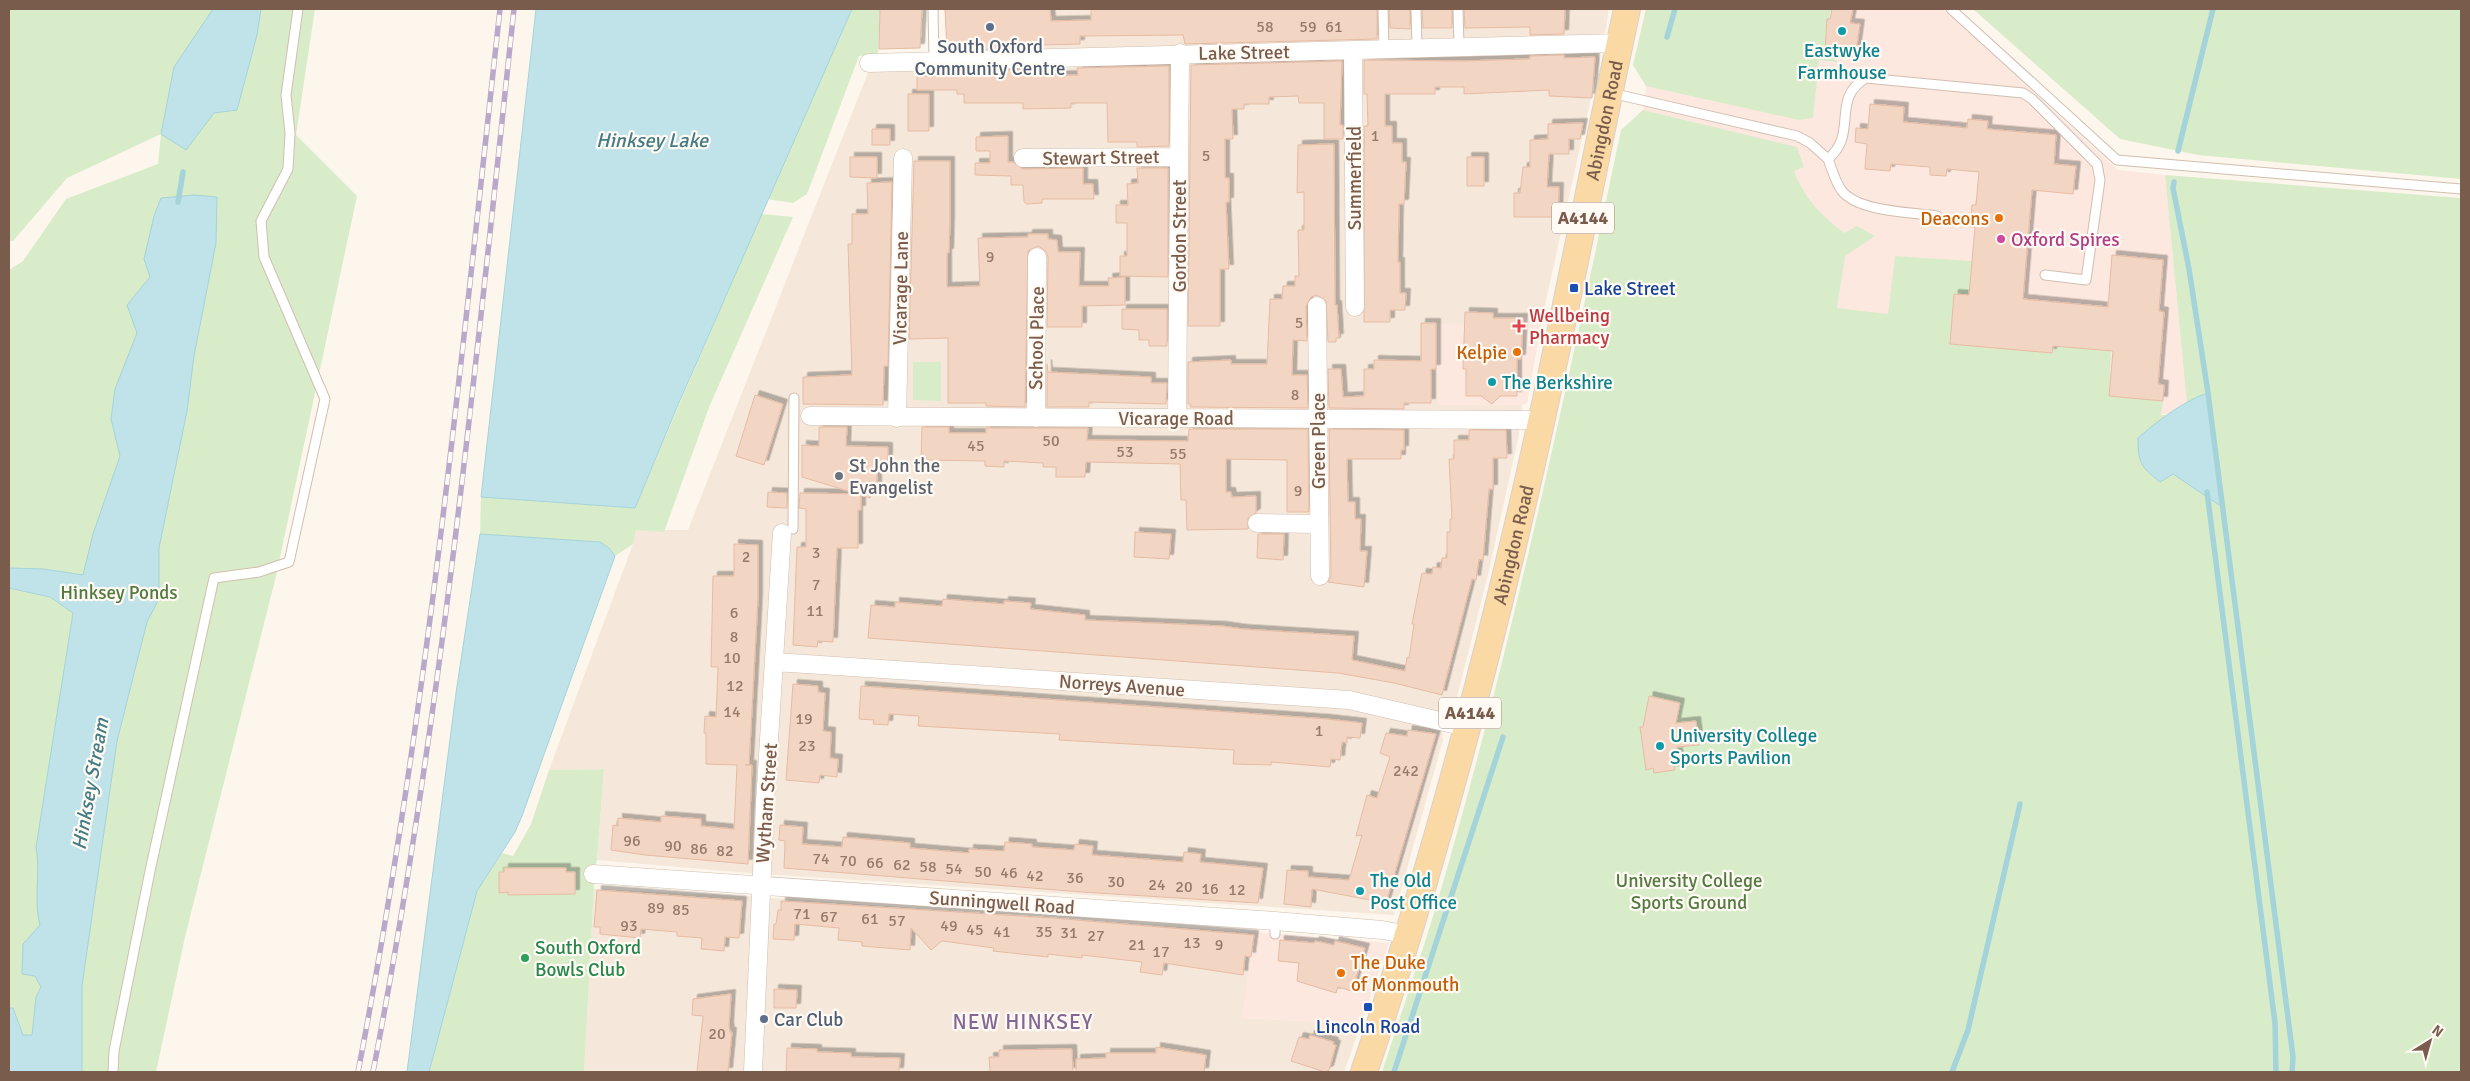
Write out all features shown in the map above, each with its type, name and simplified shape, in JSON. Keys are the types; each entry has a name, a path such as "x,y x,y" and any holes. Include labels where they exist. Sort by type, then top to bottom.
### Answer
{"main road":[{"name":"Abingdon Road","path":"1364,1072 1410,934 1492,633 1541,420 1627,9"}],"street":[{"name":"Lake Street","path":"869,63 934,60 1088,58 1180,53 1619,43"},
{"name":"Summerfield","path":"1353,50 1355,306"},
{"name":"Gordon Street","path":"1177,419 1180,53"},
{"name":"Stewart Street","path":"1023,158 1180,157"},
{"name":"Vicarage Lane","path":"897,418 903,158"},
{"name":"School Place","path":"1036,418 1037,258"},
{"name":"Green Place","path":"1317,306 1320,576"},
{"name":"Vicarage Road","path":"802,416 1541,420"},
{"path":"1257,523 1318,524"},
{"name":"Wytham Street","path":"753,1072 761,886 775,662 788,531"},
{"name":"Norreys Avenue","path":"775,662 1349,700 1466,727"},
{"name":"Sunningwell Road","path":"593,874 1275,927 1382,930 1410,934"}],"lane":[{"path":"113,1072 114,1051 150,871 214,578 259,572 288,562 325,399 264,257 261,221 288,169 290,133 286,95 298,9"},
{"path":"933,9 934,60"},
{"path":"1383,9 1384,49"},
{"path":"1416,9 1417,47"},
{"path":"1458,9 1459,46"},
{"path":"1951,9 2117,160 2461,189"},
{"path":"1828,159 1842,143 1847,97 1856,84 1866,78 2023,93 2032,99 2098,165 2100,180 2086,280 2045,275"},
{"path":"1609,92 1797,136 1828,159 1842,191 1859,205 1937,216"},
{"path":"788,531 802,416 794,398"}],"shaded area":[{"path":"1033,9 1609,9 1605,33 1601,34 1597,55 1600,58 1542,318 1527,403 1522,405 1519,434 1488,575 1455,705 1449,708 1442,733 1443,740 1394,915 748,873 597,860 604,769 549,770 633,544 636,530 688,530 869,70 1030,63 1034,45"},
{"name":"Oxford Spires","path":"1646,9 1943,9 2118,170 2165,175 2188,415 1821,403 1621,130 1643,110 1646,86 1633,65"},
{"path":"1497,318 1542,318 1527,403 1522,405 1438,405 1436,358 1421,323 1497,325"},
{"path":"594,889 744,896 1254,932 1243,1018 1361,1024 1344,1072 584,1072"},
{"path":"1254,932 1389,943 1361,1024 1242,1018"}],"green space":[{"path":"9,9 315,9 296,135 357,196 276,576 185,937 156,1072 9,1072 9,588 50,597 73,613 44,569 9,568 9,270 23,261 66,199 158,164 161,134 67,178 13,241 9,241"},
{"path":"852,9 880,9 878,54 859,56 807,194 793,203 767,199"},
{"path":"1646,9 1831,9 1825,37 1827,38 1825,50 1837,52 1837,62 1819,60 1813,118 1799,120 1646,86 1633,65"},
{"path":"1973,9 2461,9 2461,179 2198,155 2120,139"},
{"name":"University College Sports Ground","path":"1643,110 1797,147 1804,167 1794,171 1803,190 1814,206 1844,233 1857,226 1875,236 1845,256 1837,308 1888,314 1895,256 1972,261 1969,295 1954,294 1950,344 2052,353 2053,346 2111,351 2109,396 2163,401 2161,415 2188,415 2165,175 2461,198 2461,1072 1382,1072 1435,910 1493,698 1539,510 1621,130"},
{"path":"761,214 793,217 710,405 664,532 636,530 633,544 615,556 609,548 600,542 480,534 481,497 635,508"},
{"path":"913,362 941,362 941,401 913,400"},
{"name":"South Oxford Bowls Club","path":"604,769 597,860 593,874 594,889 584,1072 429,1072 477,891 502,853 513,856 531,824 549,770"}],"water":[{"path":"213,9 261,9 257,35 237,110 214,113 186,150 161,134 174,67"},
{"name":"Hinksey Lake","path":"536,9 852,9 678,405 635,508 481,497"},
{"name":"Hinksey Ponds","path":"194,195 217,197 216,243 194,356 187,411 159,548 159,599 147,622 117,741 82,986 82,1072 9,1072 9,1008 13,1008 23,1035 32,1035 36,997 41,987 35,976 22,974 23,944 40,925 37,906 38,866 36,847 73,613 50,597 9,588 9,568 44,569 83,575 93,534 120,456 111,419 115,389 137,333 127,305 150,277 144,259 154,216 161,198"},
{"path":"2208,393 2222,507 2173,474 2160,482 2142,464 2139,453 2138,438 2180,406"},
{"path":"480,534 600,542 609,548 615,556 522,816 515,832 477,891 429,1072 407,1072 456,693"}],"building":[{"path":"880,9 922,9 920,48 879,49"},
{"path":"945,9 1050,9 1051,21 1091,20 1091,9 1377,9 1377,39 1185,44 1183,35 1080,36 1080,44 1042,45 1042,48 947,50"},
{"path":"1389,9 1410,9 1410,29 1390,28"},
{"path":"1422,9 1452,9 1452,28 1423,28"},
{"path":"1464,9 1565,9 1564,34 1530,35 1530,27 1465,28"},
{"name":"Eastwyke Farmhouse","path":"1832,9 1853,9 1850,23 1860,24 1855,59 1840,57 1841,53 1825,50 1827,19 1830,19"},
{"path":"1564,55 1564,58 1595,57 1592,98 1549,96 1549,90 1464,94 1464,87 1435,87 1435,94 1385,94 1385,126 1392,126 1392,143 1402,143 1402,162 1406,162 1404,204 1399,204 1398,262 1400,262 1400,293 1406,293 1405,310 1390,310 1390,322 1364,322 1364,126 1368,126 1367,94 1364,94 1364,60 1463,61 1530,59 1530,56"},
{"path":"1342,61 1340,125 1343,125 1343,139 1324,139 1324,103 1299,103 1298,96 1269,97 1269,104 1244,104 1244,109 1232,109 1233,139 1225,139 1225,178 1229,178 1229,202 1226,202 1229,269 1220,269 1220,326 1188,326 1191,65"},
{"path":"1169,66 1169,146 1137,147 1137,142 1108,142 1107,103 1071,103 1071,108 1023,109 1023,103 964,103 964,94 957,94 957,90 917,90 917,76 948,76 948,72 1042,69 1042,76 1078,75 1077,68"},
{"path":"908,94 929,94 929,131 908,131"},
{"path":"1870,104 1904,107 1903,122 1967,128 1968,119 1988,121 1987,129 2056,135 2054,164 2076,166 2073,194 2032,190 2023,299 2108,307 2112,255 2163,260 2159,311 2164,312 2158,384 2164,385 2163,401 2109,396 2113,351 2053,346 2052,353 1950,344 1954,294 1969,295 1975,227 1970,227 1972,205 1976,205 1979,172 1947,169 1946,176 1930,175 1930,167 1891,164 1890,171 1865,169 1867,144 1855,142 1856,128 1868,129"},
{"path":"1583,123 1580,139 1569,139 1569,154 1549,154 1547,187 1559,187 1558,217 1514,217 1514,193 1520,193 1523,167 1530,167 1530,140 1548,139 1548,124"},
{"path":"872,129 890,129 890,145 872,145"},
{"path":"1008,136 1008,162 1013,162 1023,169 1083,168 1083,184 1093,184 1094,199 1042,199 1042,203 1027,204 1024,202 1023,185 1011,185 1011,176 975,175 975,163 990,163 990,151 976,151 976,137"},
{"path":"1334,144 1335,305 1337,305 1339,338 1336,338 1336,342 1328,342 1326,301 1317,295 1311,297 1306,306 1307,341 1293,340 1292,375 1307,375 1308,408 1190,407 1191,404 1188,404 1188,362 1231,360 1231,364 1267,364 1270,299 1282,299 1283,286 1295,286 1295,276 1299,276 1298,230 1304,230 1304,192 1297,193 1298,145"},
{"path":"850,157 877,157 877,178 850,177"},
{"path":"1467,157 1484,157 1484,186 1467,186"},
{"path":"914,161 950,161 947,287 980,286 978,238 1028,237 1028,234 1048,234 1048,239 1057,240 1058,252 1080,252 1079,286 1109,286 1108,278 1125,277 1125,305 1082,306 1082,327 1047,327 1048,257 1046,251 1038,246 1028,251 1025,407 986,406 986,403 948,403 948,338 909,339"},
{"path":"1137,168 1168,168 1168,277 1120,276 1120,256 1127,256 1127,223 1116,223 1116,205 1128,205 1127,184 1138,183"},
{"path":"892,182 888,366 884,366 883,405 803,404 803,377 852,375 848,244 852,244 852,214 868,214 867,183"},
{"path":"1122,309 1167,309 1167,346 1149,346 1149,340 1139,340 1139,330 1122,329"},
{"path":"1465,312 1493,313 1493,318 1523,318 1521,359 1517,359 1517,396 1500,396 1492,404 1481,396 1466,396 1466,369 1463,369"},
{"path":"1421,323 1436,323 1436,369 1431,369 1431,403 1404,403 1404,409 1329,408 1328,369 1341,369 1343,397 1364,396 1364,369 1374,369 1374,360 1421,361"},
{"path":"1047,364 1048,372 1151,377 1151,383 1167,383 1166,404 1089,402 1089,407 1047,407"},
{"path":"755,395 783,404 764,465 736,456"},
{"path":"819,427 847,427 846,446 888,447 888,461 877,461 877,491 871,490 870,498 861,495 861,510 858,510 858,548 837,548 833,642 818,641 817,647 793,645 797,547 806,547 806,509 799,508 800,493 858,494 802,477 802,445 819,446"},
{"path":"922,427 949,427 949,433 986,433 986,428 1088,428 1087,440 1188,441 1189,429 1308,429 1309,512 1287,512 1287,460 1226,459 1226,492 1231,492 1232,497 1256,496 1256,513 1248,518 1248,529 1187,530 1186,500 1181,500 1180,464 1086,462 1085,477 1056,477 1056,467 1043,467 1043,463 1004,461 1004,467 985,466 985,461 921,460"},
{"path":"1329,429 1404,430 1404,450 1401,450 1401,459 1347,459 1348,502 1355,502 1355,519 1361,519 1360,551 1367,551 1364,587 1328,582 1331,576"},
{"path":"1469,430 1506,430 1507,458 1493,458 1493,489 1489,489 1483,560 1479,559 1476,580 1472,579 1442,695 1394,683 1338,673 868,638 871,605 895,607 895,602 942,606 943,599 1004,604 1004,601 1031,603 1030,609 1085,615 1085,620 1222,626 1354,636 1352,660 1405,671 1407,657 1409,658 1414,624 1412,624 1422,573 1432,574 1433,567 1441,568 1442,558 1447,558 1447,532 1450,532 1450,519 1452,519 1449,459 1454,459 1454,440 1469,440"},
{"path":"768,492 787,493 787,508 767,507"},
{"path":"1135,532 1171,534 1169,559 1134,557"},
{"path":"1258,534 1284,534 1283,560 1257,558"},
{"path":"734,544 758,545 758,598 749,765 752,765 748,864 645,855 611,850 613,825 618,826 618,818 661,822 661,816 701,819 701,826 734,829 737,765 706,764 706,733 704,733 705,716 716,717 718,667 711,667 713,576 734,576"},
{"path":"793,684 818,686 818,692 825,693 823,731 831,732 830,758 838,759 837,777 820,775 819,783 786,780"},
{"path":"861,686 1362,723 1360,738 1347,737 1347,743 1342,742 1340,760 1331,759 1330,767 1271,762 1271,765 1233,764 1234,750 1059,740 1060,734 918,726 919,716 889,714 888,725 873,724 874,720 859,719"},
{"path":"1649,696 1680,703 1676,723 1696,721 1699,745 1677,747 1680,765 1674,766 1675,770 1654,773 1653,768 1646,770 1640,727 1643,727"},
{"path":"1408,730 1436,734 1386,903 1312,889 1311,907 1284,904 1287,870 1308,871 1308,877 1349,880 1362,835 1356,836 1367,795 1377,798 1390,757 1380,753 1386,733 1407,736"},
{"path":"780,825 803,827 802,844 842,847 843,837 910,843 910,848 969,853 969,849 1004,851 1005,842 1032,844 1032,847 1074,850 1075,844 1093,846 1092,855 1183,862 1184,852 1201,854 1200,862 1263,868 1258,903 1082,892 784,868 785,841 779,840"},
{"path":"504,868 566,868 566,872 575,872 575,894 508,895 508,892 499,893 499,872 504,872"},
{"path":"597,890 742,901 739,938 725,937 724,951 701,949 702,938 677,936 677,932 641,929 640,938 600,934 600,927 594,927"},
{"path":"781,901 1052,918 1254,935 1251,957 1245,956 1243,975 1164,963 1162,975 1140,972 1142,962 1082,955 1082,958 1048,954 1048,957 993,951 994,948 942,941 931,950 911,928 910,950 862,946 862,942 838,940 839,928 795,924 794,940 773,939 774,924 776,924 778,910 781,910"},
{"name":"The Duke of Monmouth","path":"1280,940 1314,943 1315,941 1334,945 1335,941 1365,948 1352,991 1338,987 1336,993 1297,981 1299,963 1278,961"},
{"path":"774,989 797,990 796,1008 774,1008"},
{"path":"731,994 729,1026 730,1032 732,1032 728,1072 697,1072 703,1016 692,1015 693,999"},
{"path":"1310,1035 1334,1042 1333,1044 1336,1045 1329,1070 1325,1072 1291,1061 1299,1037 1309,1039"},
{"path":"1156,1047 1206,1055 1204,1072 1076,1072 1076,1059 1106,1058 1106,1053 1156,1053"},
{"path":"787,1048 817,1049 817,1052 851,1053 851,1057 900,1058 899,1072 786,1072"},
{"path":"1072,1049 1073,1072 990,1072 989,1057 999,1057 999,1050"}],"waterway":[{"path":"1667,37 1675,9"},
{"path":"2178,151 2213,9"},
{"path":"178,202 183,172"},
{"path":"2174,182 2173,188 2189,269 2208,393 2293,1057 2292,1072"},
{"path":"2207,492 2275,1023 2276,1072"},
{"path":"1394,1072 1503,737"},
{"path":"1952,1072 1968,1030 2020,804"}],"railway":[{"path":"358,1072 382,940 423,675 456,409 500,9"},
{"path":"373,1072 418,808 455,542 486,276 514,9"}],"place":[{"name":"South Oxford Community Centre","path":"990,27"},
{"name":"Eastwyke Farmhouse","path":"1842,31"},
{"name":"Deacons","path":"1999,218"},
{"name":"Oxford Spires","path":"2001,239"},
{"name":"Lake Street","path":"1574,288"},
{"name":"Wellbeing Pharmacy","path":"1519,326"},
{"name":"Kelpie","path":"1517,352"},
{"name":"The Berkshire","path":"1492,382"},
{"name":"St John the Evangelist","path":"839,476"},
{"name":"University College Sports Pavilion","path":"1660,746"},
{"name":"The Old Post Office","path":"1360,891"},
{"name":"South Oxford Bowls Club","path":"525,958"},
{"name":"The Duke of Monmouth","path":"1341,973"},
{"name":"Lincoln Road","path":"1368,1007"},
{"name":"Car Club","path":"764,1019"}],"district":[{"name":"NEW HINKSEY","path":"1023,1022"}],"water label":[{"name":"Hinksey Stream","path":"90,784"}]}
